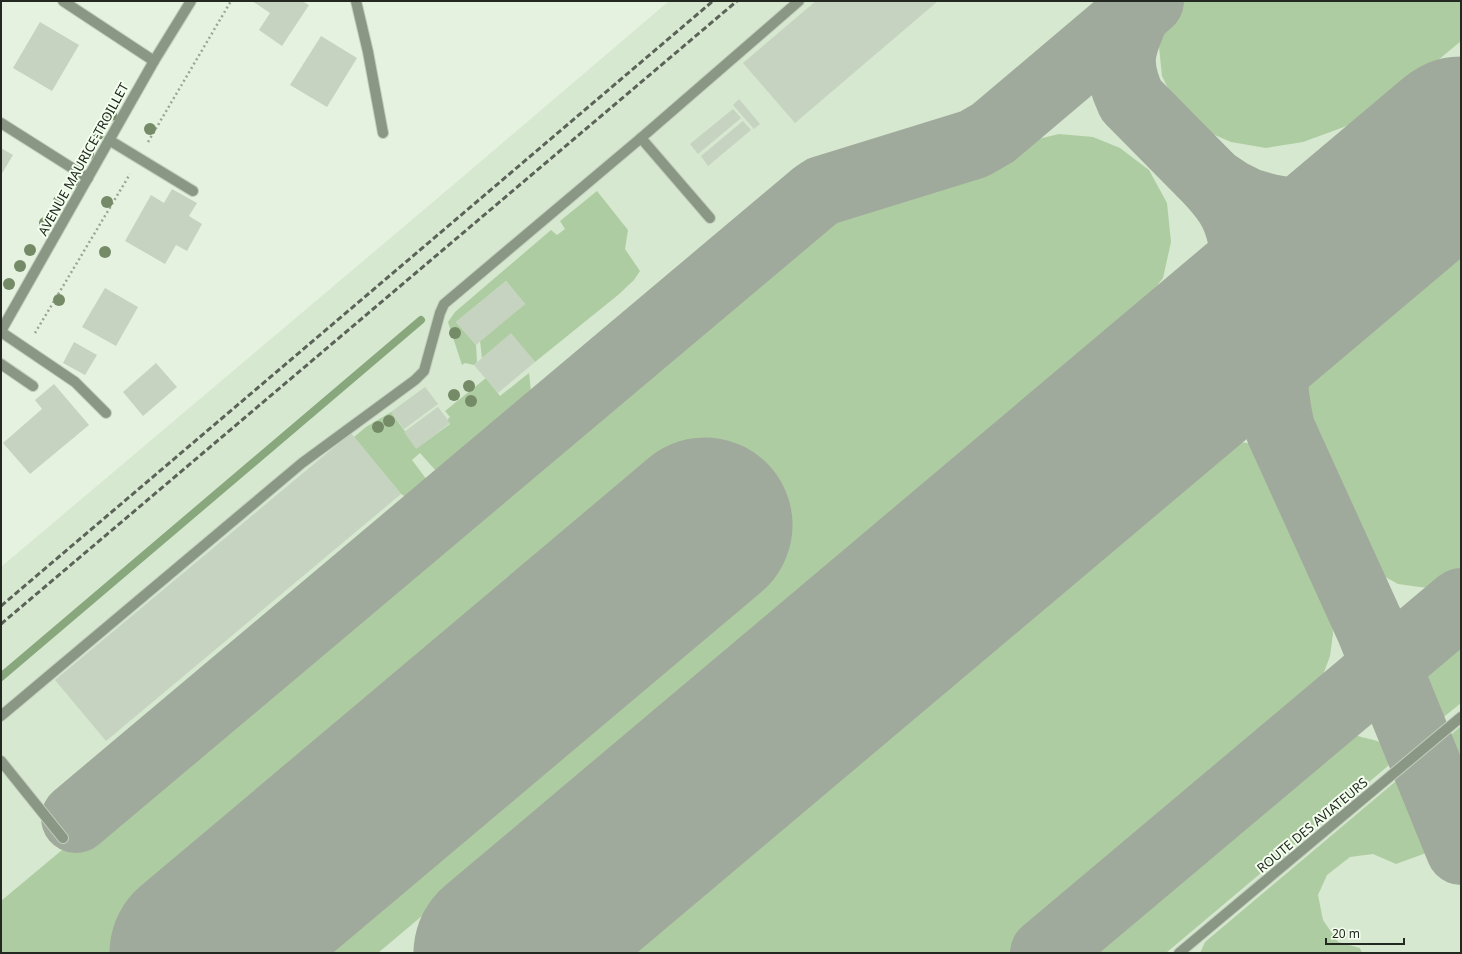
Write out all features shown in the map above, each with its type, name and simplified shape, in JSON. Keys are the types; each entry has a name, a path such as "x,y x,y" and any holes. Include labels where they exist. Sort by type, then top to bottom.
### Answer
{"street":[{"path":"63,1 154,61"},
{"name":"AVENUE MAURICE-TROILLET","path":"1,332 154,61 191,1"},
{"path":"356,1 368,52 383,133"},
{"path":"1,716 302,463 416,380 424,371 440,312 444,304 641,138 799,1"},
{"path":"1,123 88,178"},
{"path":"641,138 710,218"},
{"path":"109,140 192,191"},
{"path":"1,332 75,382 106,412"},
{"path":"1,364 33,386"},
{"name":"ROUTE DES AVIATEURS","path":"1179,953 1461,717"},
{"path":"1,761 63,838"}],"shaded area":[{"path":"669,1 1461,1 1461,953 1,953 1,567"}],"green space":[{"path":"1183,1 1461,1 1461,41 1377,111 1344,127 1303,142 1266,148 1231,142 1208,132 1177,107 1162,76 1159,47 1165,26"},
{"path":"1059,134 1093,137 1120,148 1149,170 1167,203 1171,242 1163,278 1131,319 378,953 1,953 1,901 831,207 1009,146"},
{"path":"597,191 628,230 625,249 640,271 634,280 618,295 535,362 511,334 482,358 480,341 525,304 506,281 456,322 476,345 477,362 474,365 465,363 462,365 448,322 455,312 551,230 557,235 565,229 560,221"},
{"path":"1461,247 1461,577 1427,588 1398,584 1371,569 1356,553 1301,421 1299,403 1305,379"},
{"path":"529,373 531,391 512,406 514,409 437,472 420,453 412,460 427,480 406,497 401,494 354,437 366,427 391,412 417,448 450,424 447,420 450,417 445,411 486,378 500,396"},
{"path":"1240,442 1260,445 1275,461 1331,600 1333,634 1330,656 1320,683 1301,710 1011,953 623,953 1224,447"},
{"path":"1461,629 1461,703 1430,728 1424,726 1419,713 1419,697 1420,685 1429,655"},
{"path":"1461,726 1461,754 1442,763 1440,749 1445,740"},
{"path":"1358,736 1384,744 1392,750 1395,754 1388,766 1166,953 1075,953 1328,740"},
{"path":"1396,781 1409,784 1437,849 1396,864 1373,854 1350,857 1327,875 1318,895 1323,920 1338,942 1360,948 1362,953 1200,953 1205,942"}],"building":[{"path":"252,1 302,1 309,5 282,46 259,30 270,13"},
{"path":"816,1 938,1 795,123 743,63"},
{"path":"40,22 79,45 52,91 13,68"},
{"path":"321,36 357,58 327,107 290,85"},
{"path":"739,99 760,124 754,129 733,105"},
{"path":"733,109 741,118 698,154 690,144"},
{"path":"743,121 751,130 708,166 701,156"},
{"path":"1,148 13,155 1,175"},
{"path":"172,189 197,203 189,216 202,224 187,251 176,245 165,264 125,241 151,195 164,203"},
{"path":"506,281 525,304 476,345 456,322"},
{"path":"105,288 138,307 116,346 82,327"},
{"path":"511,333 535,362 498,393 474,365"},
{"path":"74,342 97,355 85,375 63,363"},
{"path":"156,363 177,387 143,416 123,392"},
{"path":"54,384 89,425 30,474 3,443 42,409 35,400"},
{"path":"425,387 438,404 404,429 391,412"},
{"path":"438,407 450,423 416,449 404,432"},
{"path":"351,433 401,494 106,741 55,680"}],"waterway":[{"path":"1,677 421,320"}],"taxiway":[{"path":"76,818 816,195 822,191 974,144 993,133 1149,1"},
{"path":"1136,12 1126,35 1121,55 1122,76 1131,100 1212,182 1230,194 1248,203 1269,209 1297,214 1318,215 1338,213 1366,204 1395,192 1433,168"},
{"path":"1192,371 1215,346 1231,323 1240,302 1246,278 1246,257 1239,226 1234,212 1221,192 1212,182"},
{"path":"1314,269 1299,289 1288,308 1274,344 1272,363 1273,382 1275,404 1280,429 1371,629 1461,850"},
{"path":"1045,953 1461,603"}],"runway":[{"path":"501,953 1461,144"},
{"path":"197,953 705,525"}],"railway":[{"path":"1,606 713,1"},
{"path":"1,624 737,1"}]}
